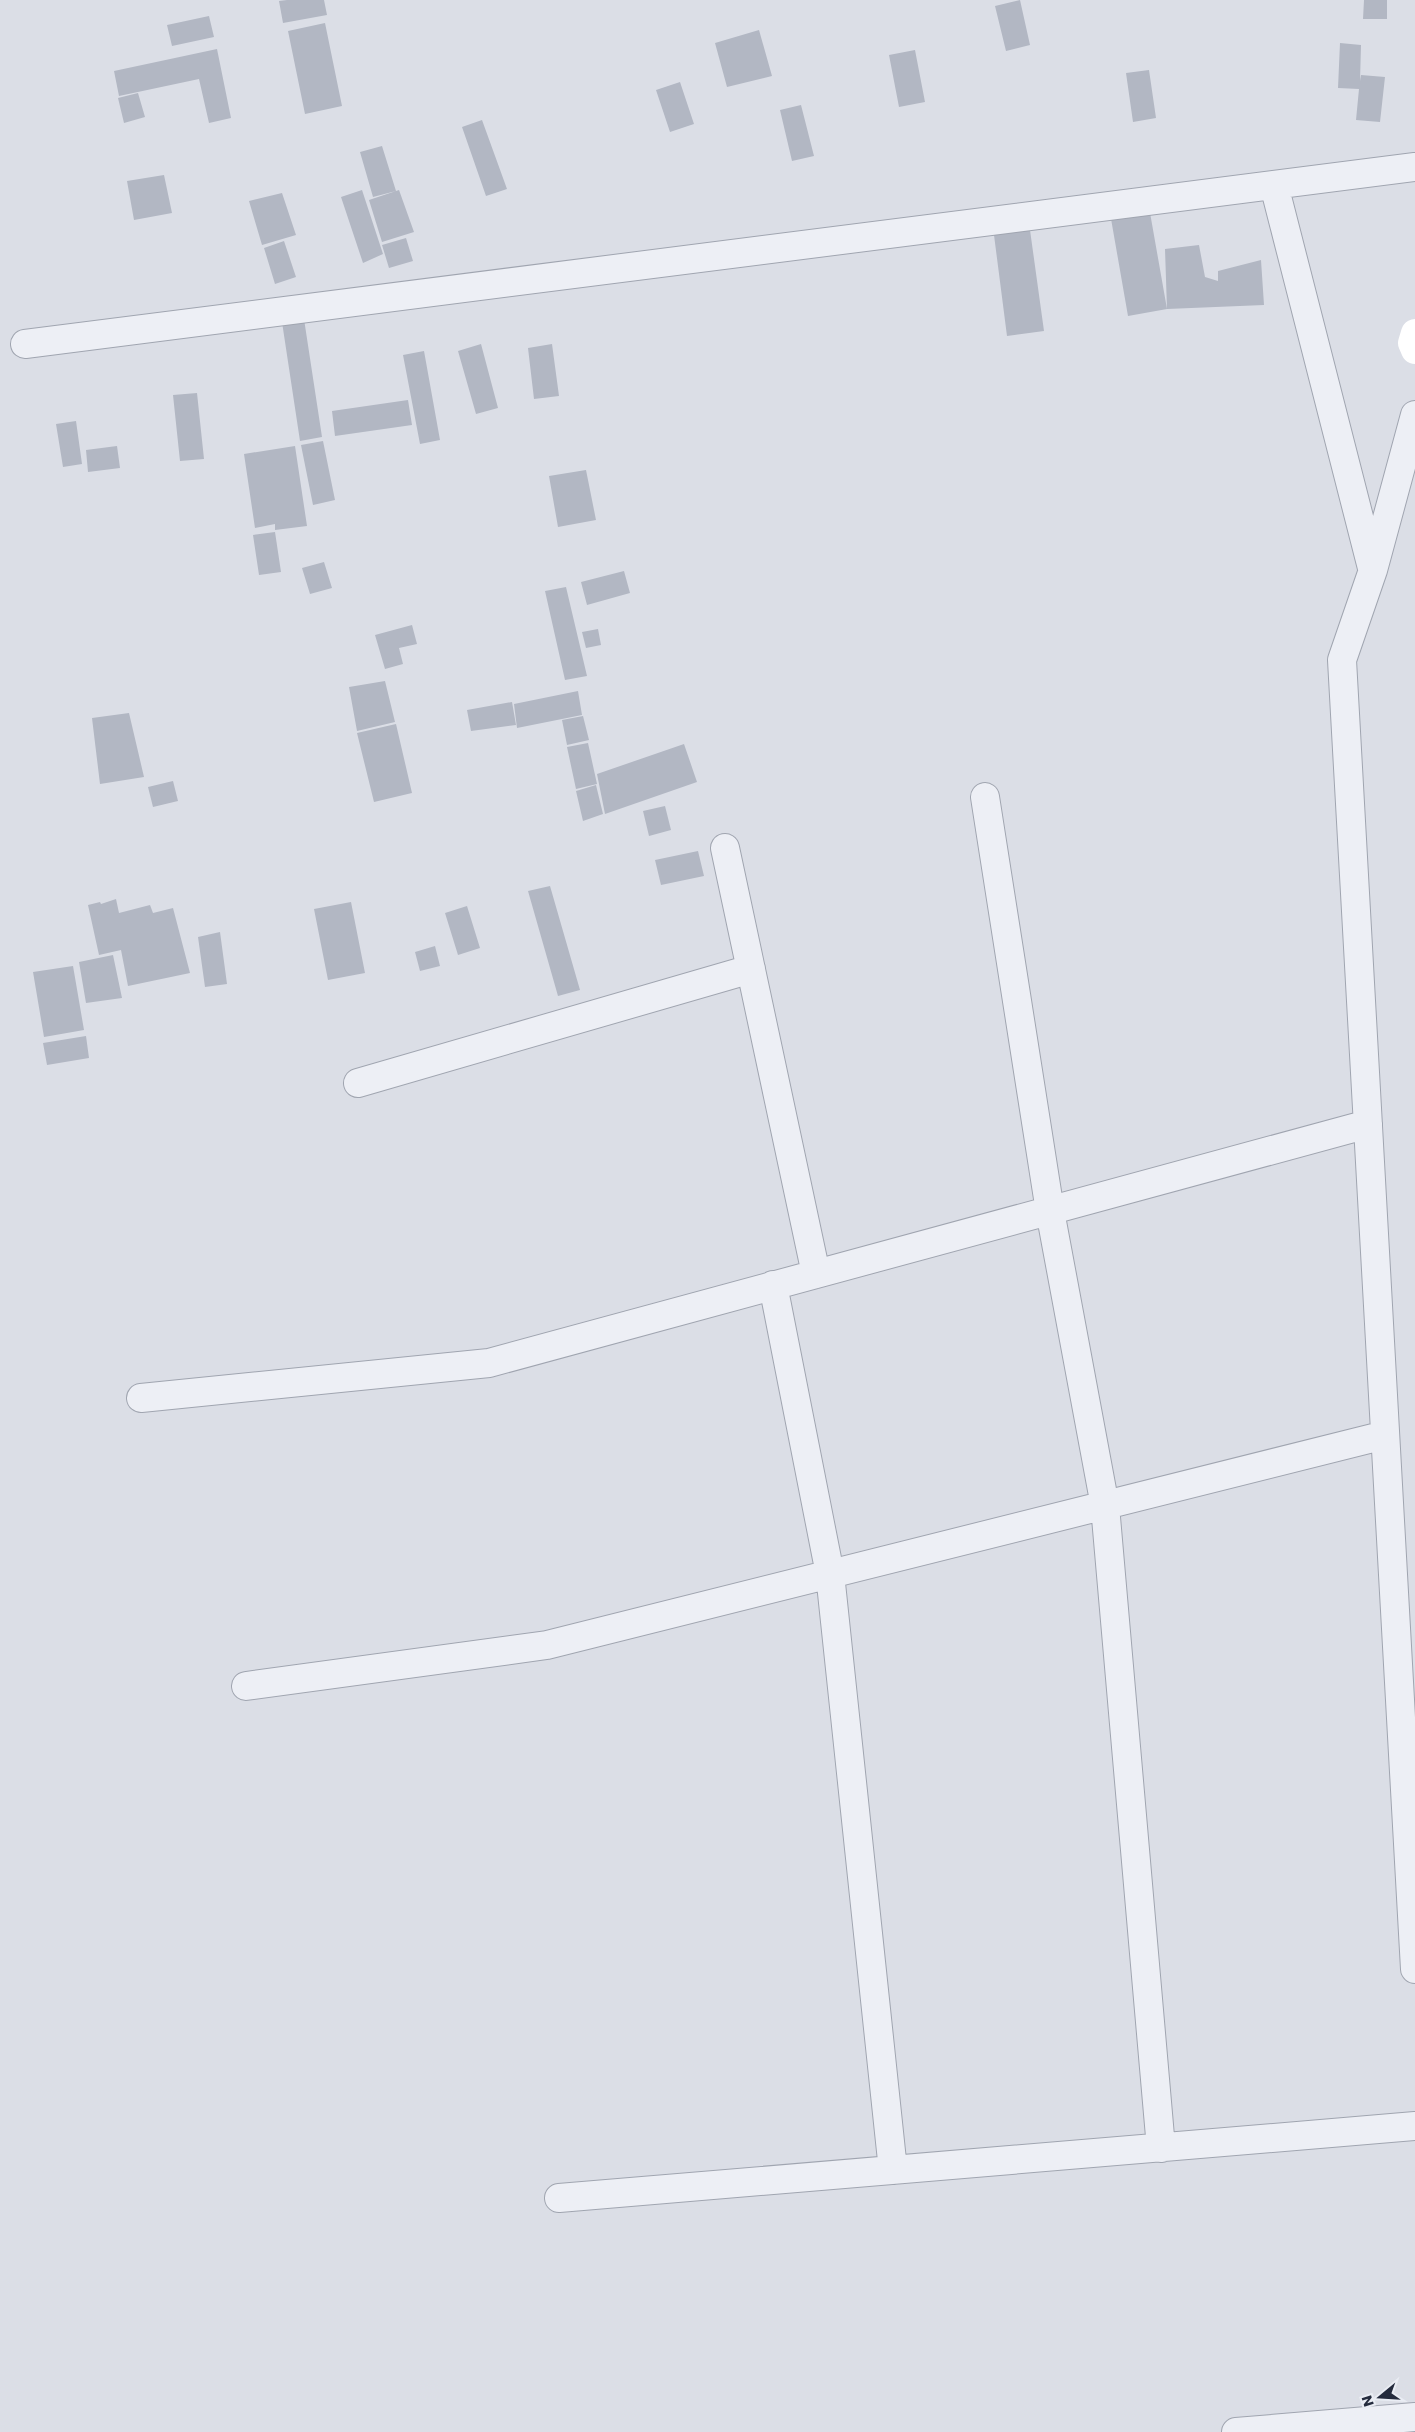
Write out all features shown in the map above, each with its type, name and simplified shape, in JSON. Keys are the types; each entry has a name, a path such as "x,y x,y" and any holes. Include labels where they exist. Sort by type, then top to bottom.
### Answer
{"street":[{"path":"25,344 1415,167"},
{"path":"1274,184 1373,570"},
{"path":"1415,333 1412,343 1415,350"},
{"path":"1415,415 1373,570 1342,660 1415,1969"},
{"path":"985,797 1050,1210 1105,1506 1161,2148"},
{"path":"725,848 816,1274"},
{"path":"358,1083 751,969"},
{"path":"141,1398 489,1363 1368,1124"},
{"path":"773,1286 830,1574 893,2170"},
{"path":"246,1686 547,1645 1385,1435"},
{"path":"559,2198 1415,2126"},
{"path":"1236,2432 1415,2417"}],"building":[{"path":"324,0 327,15 283,23 279,1"},
{"path":"1020,0 1030,45 1006,51 995,6"},
{"path":"1364,0 1387,0 1387,19 1363,19"},
{"path":"209,16 214,37 172,46 167,25"},
{"path":"325,23 342,106 305,114 288,31"},
{"path":"759,30 772,76 727,87 715,43"},
{"path":"1340,43 1361,45 1360,81 1361,75 1385,77 1380,122 1356,120 1359,89 1338,88"},
{"path":"217,49 231,118 209,123 199,79 119,96 114,71"},
{"path":"915,50 925,102 899,107 889,55"},
{"path":"1149,70 1156,118 1133,122 1126,73"},
{"path":"680,82 694,124 670,132 656,90"},
{"path":"138,93 145,117 124,123 118,98"},
{"path":"801,105 814,156 792,161 780,110"},
{"path":"482,120 507,189 486,196 462,127"},
{"path":"382,146 396,191 373,197 360,152"},
{"path":"164,175 172,213 134,220 127,181"},
{"path":"362,190 383,254 363,263 341,197"},
{"path":"399,190 414,232 382,242 369,200"},
{"path":"282,193 296,235 262,245 249,201"},
{"path":"1149,207 1167,309 1128,316 1110,213"},
{"path":"1030,230 1044,331 1007,336 994,235"},
{"path":"406,238 413,261 389,268 382,245"},
{"path":"284,241 296,277 275,284 264,248"},
{"path":"1199,245 1205,277 1218,281 1218,271 1261,260 1264,305 1167,309 1165,249"},
{"path":"304,319 322,437 300,441 282,322"},
{"path":"481,344 498,408 476,414 458,351"},
{"path":"552,344 559,396 534,399 528,348"},
{"path":"424,351 440,440 420,444 403,355"},
{"path":"197,393 204,459 180,461 173,395"},
{"path":"408,400 412,425 335,436 332,411"},
{"path":"76,421 82,464 63,467 56,424"},
{"path":"323,441 335,500 313,505 301,445"},
{"path":"117,446 120,468 88,472 86,450"},
{"path":"295,446 307,526 275,530 275,524 255,528 244,454"},
{"path":"586,470 596,520 558,527 549,476"},
{"path":"275,532 281,572 259,575 253,535"},
{"path":"324,562 332,588 310,594 302,568"},
{"path":"624,571 630,593 587,605 581,582"},
{"path":"566,587 587,676 565,680 545,591"},
{"path":"412,625 417,644 399,648 403,664 385,669 375,635"},
{"path":"598,629 601,645 586,648 582,632"},
{"path":"385,681 395,722 357,731 349,687"},
{"path":"578,691 582,715 517,728 514,704"},
{"path":"512,702 516,725 471,731 467,710"},
{"path":"129,713 144,777 100,784 92,718"},
{"path":"583,716 589,740 567,745 562,720"},
{"path":"396,724 412,793 374,802 357,733"},
{"path":"588,743 597,784 576,789 567,747"},
{"path":"684,744 697,782 605,814 597,774"},
{"path":"173,781 178,801 153,807 148,787"},
{"path":"596,785 603,814 583,821 576,791"},
{"path":"665,806 671,830 649,836 643,811"},
{"path":"698,851 704,876 661,885 655,860"},
{"path":"550,886 580,990 558,996 528,891"},
{"path":"116,899 119,913 150,905 153,913 173,908 190,973 128,986 121,950 99,955 88,905 100,902 101,904"},
{"path":"351,902 365,973 328,980 314,909"},
{"path":"467,906 480,948 458,955 445,913"},
{"path":"220,932 227,984 205,987 198,937"},
{"path":"435,946 440,966 420,971 415,952"},
{"path":"113,955 122,998 86,1003 79,962"},
{"path":"73,966 84,1030 44,1037 33,972"},
{"path":"86,1036 89,1058 47,1065 43,1043"}]}
